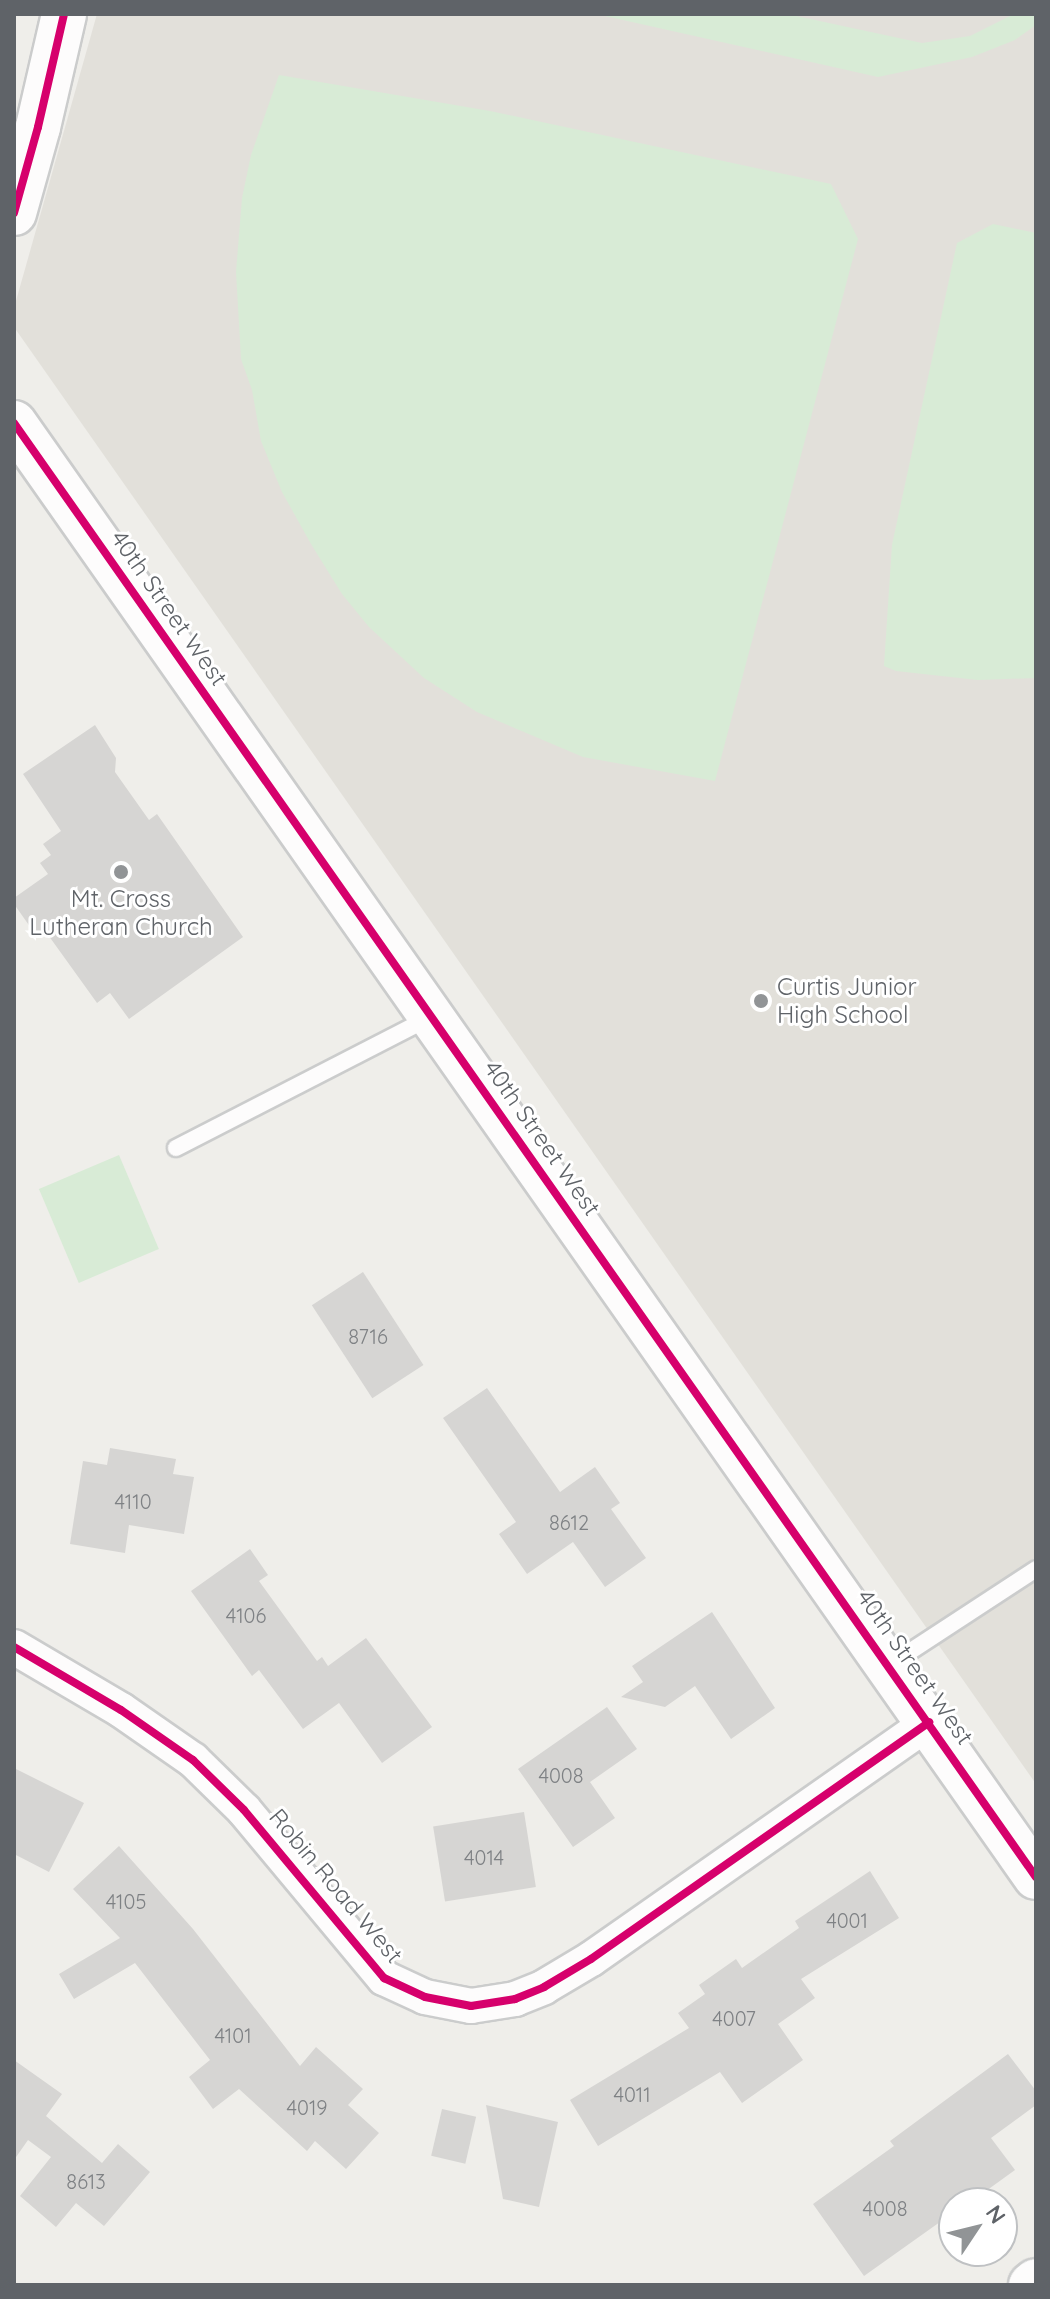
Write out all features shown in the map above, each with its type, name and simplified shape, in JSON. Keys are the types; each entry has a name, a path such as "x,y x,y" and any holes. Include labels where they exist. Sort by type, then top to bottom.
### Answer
{"street":[{"path":"14,213 33,149 64,14"},
{"name":"40th Street West","path":"14,423 1036,1877"},
{"name":"Robin Road West","path":"14,1647 121,1710 193,1760 244,1810 384,1978 425,1997 471,2006 515,1999 544,1987 591,1959 929,1722"},
{"path":"1031,2285 1036,2281"}],"lane":[{"path":"176,1148 433,1016"},
{"path":"889,1665 1036,1569"}],"shaded area":[{"name":"Curtis Junior High School","path":"97,14 1036,14 1036,1784 14,327 14,308"}],"green space":[{"path":"596,14 787,14 922,43 970,36 1014,14 1036,14 1036,25 1015,40 972,57 878,77"},
{"path":"279,75 490,111 831,184 858,239 715,781 583,757 477,712 424,678 369,627 342,594 311,544 282,492 261,441 252,390 241,359 236,272 242,198 251,155"},
{"path":"993,224 1036,233 1036,678 978,680 896,671 884,666 892,545 957,243"},
{"path":"119,1155 159,1249 79,1283 39,1189"}],"building":[{"name":"Mt. Cross Lutheran Church","path":"95,725 116,758 115,772 149,820 157,814 243,937 129,1019 110,993 97,1003 46,932 38,938 14,904 14,898 48,874 40,863 51,855 43,844 61,831 23,774"},
{"path":"363,1272 423,1365 372,1398 312,1305"},
{"path":"487,1388 560,1492 595,1467 620,1503 611,1509 646,1558 605,1587 573,1542 527,1574 499,1534 516,1522 443,1418"},
{"path":"110,1448 176,1459 173,1474 194,1477 184,1534 129,1525 125,1553 70,1544 83,1461 107,1465"},
{"path":"250,1549 268,1575 259,1581 317,1661 322,1657 328,1666 366,1638 432,1727 382,1763 339,1703 303,1729 259,1670 252,1676 191,1591"},
{"path":"712,1612 775,1708 731,1739 695,1686 665,1707 621,1697 643,1682 632,1666"},
{"path":"607,1707 637,1749 590,1782 615,1818 573,1847 518,1769"},
{"path":"14,1768 84,1803 49,1872 14,1854"},
{"path":"524,1812 536,1887 445,1901 433,1826"},
{"path":"119,1846 193,1929 300,2066 316,2047 363,2089 348,2105 379,2133 346,2169 315,2141 307,2151 239,2089 213,2109 189,2077 210,2060 135,1963 74,1999 59,1974 120,1938 73,1889"},
{"path":"870,1871 899,1918 801,1979 815,1998 778,2024 803,2060 742,2103 720,2072 598,2146 570,2100 689,2028 678,2013 705,1994 699,1985 736,1959 742,1968 799,1928 795,1921"},
{"path":"1008,2054 1036,2091 1036,2105 991,2138 1015,2170 991,2187 938,2187 938,2223 864,2276 813,2204 894,2146 890,2141"},
{"path":"14,2060 62,2094 46,2116 102,2163 118,2144 150,2172 104,2226 76,2203 56,2227 20,2196 51,2157 28,2140 14,2160"},
{"path":"486,2105 558,2122 539,2207 503,2199"},
{"path":"442,2109 476,2117 465,2164 431,2156"}],"cycle path":[{"path":"14,213 64,14"},
{"path":"14,423 1036,1877"},
{"path":"14,1647 121,1710 193,1760 244,1810 384,1978 425,1997 471,2006 515,1999 544,1987 591,1959 929,1722"}],"place":[{"name":"Mt. Cross Lutheran Church","path":"121,872"},
{"name":"Curtis Junior High School","path":"761,1001"}]}
